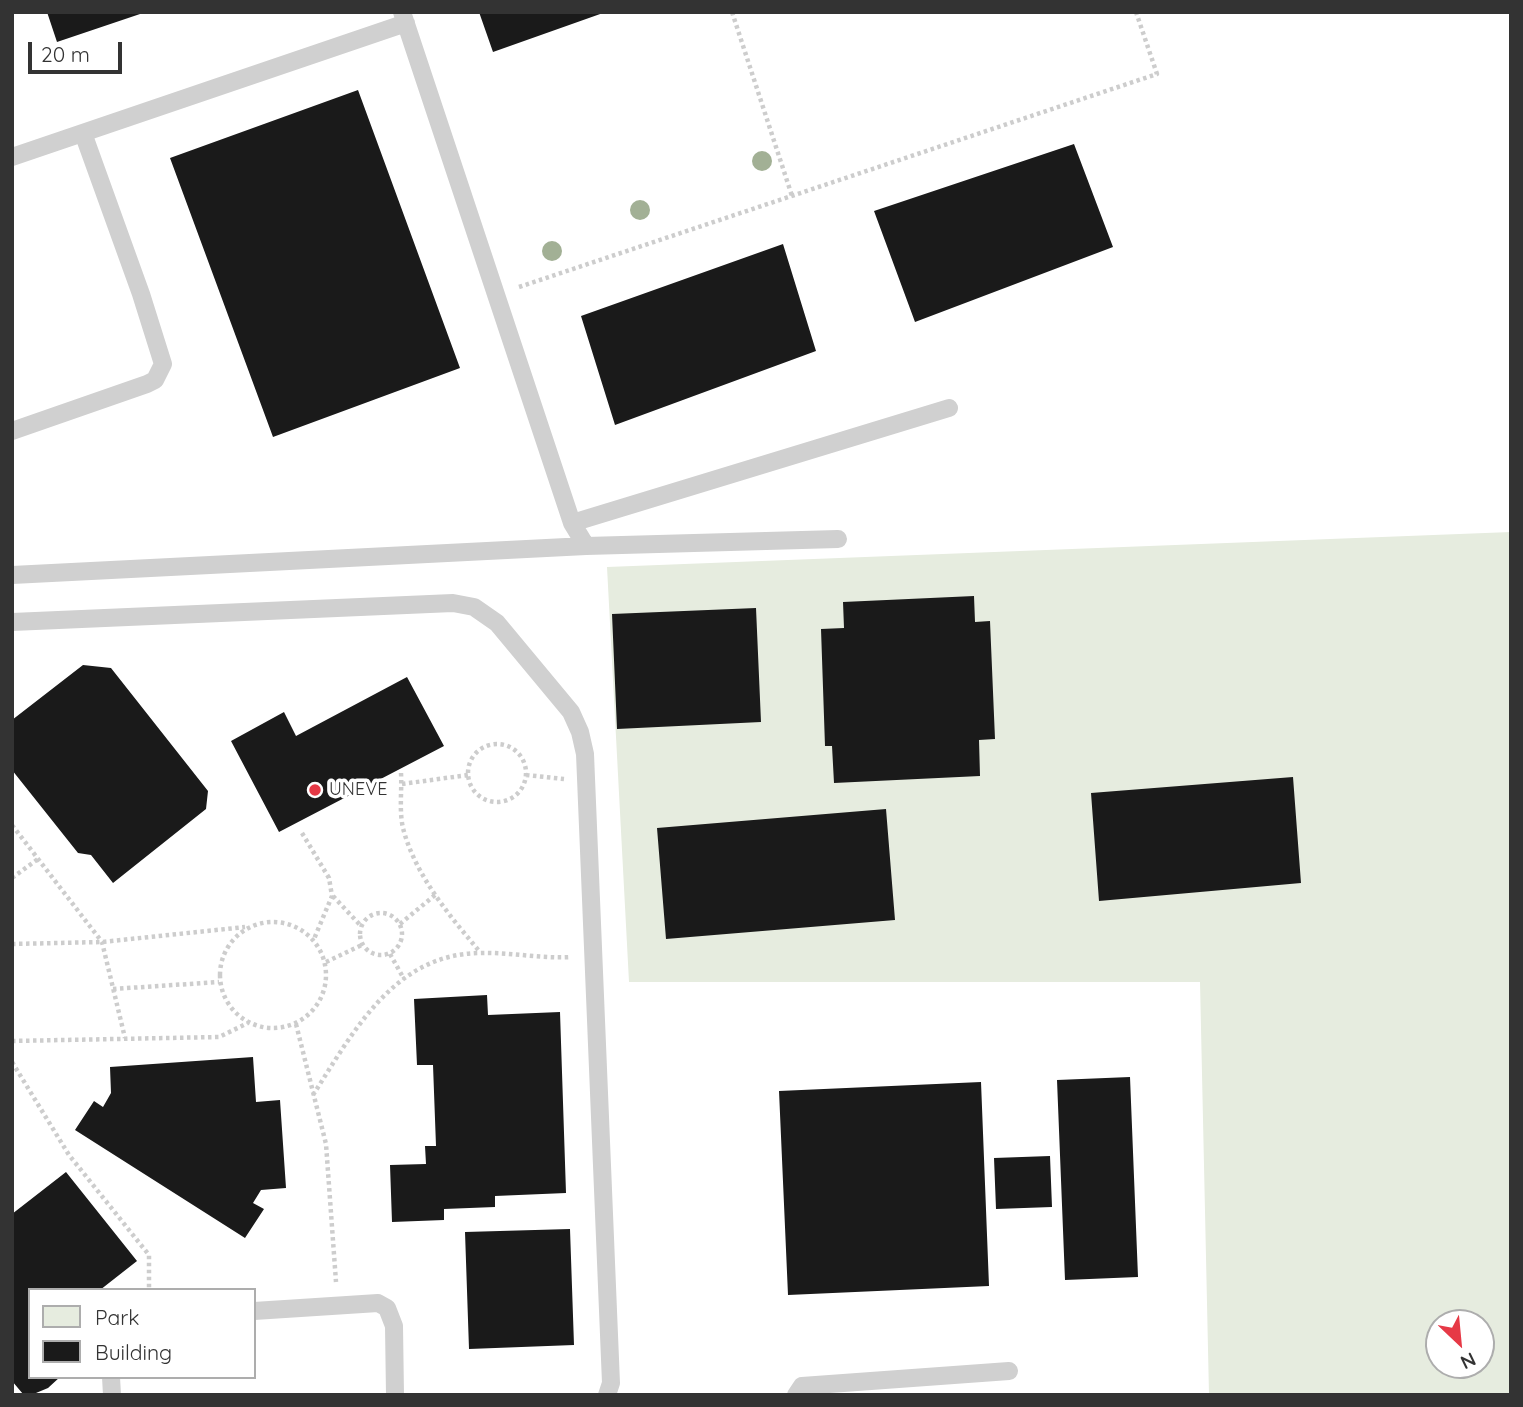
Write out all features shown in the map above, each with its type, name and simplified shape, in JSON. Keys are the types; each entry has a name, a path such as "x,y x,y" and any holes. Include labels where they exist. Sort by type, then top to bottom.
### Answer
{"lane":[{"path":"12,157 404,18 572,523 586,546"},
{"path":"12,431 147,384 155,380 163,364 141,294 83,133"},
{"path":"572,523 949,408"},
{"path":"12,575 586,546 838,539"},
{"path":"12,622 453,603 474,607 497,623 570,712 583,743 611,1383 607,1395"},
{"path":"256,1311 378,1303 387,1308 394,1326 395,1395"},
{"path":"796,1395 802,1386 1009,1371"}],"path":[{"path":"732,12 792,196"},
{"path":"495,295 1157,74 1136,12"},
{"path":"491,745 504,745 516,751 524,762 526,775 522,789 511,799 497,802 483,799 472,789 468,775 470,762 478,751 491,745"},
{"path":"401,774 402,826 416,862 450,917 480,953"},
{"path":"402,784 468,775"},
{"path":"526,775 585,781"},
{"path":"12,825 102,942 125,1038"},
{"path":"302,833 329,878 332,896 314,939"},
{"path":"12,878 38,859"},
{"path":"400,924 435,894"},
{"path":"332,896 361,926"},
{"path":"385,913 394,916 400,924 401,941 390,954 379,955 362,945 361,926 367,918 385,913"},
{"path":"12,944 102,942 246,927 270,920 295,925 314,939 326,962 326,986 316,1009 296,1024 272,1029 248,1023 230,1008 219,982 220,964 229,943 246,927"},
{"path":"326,962 362,945"},
{"path":"313,1094 360,1022 395,984 421,968 455,956 480,953 553,958 593,956"},
{"path":"390,954 404,979"},
{"path":"113,989 219,982"},
{"path":"12,1041 219,1037 248,1023"},
{"path":"296,1024 326,1144 337,1305"},
{"path":"12,1062 69,1156 149,1255 149,1288"}],"green space":[{"path":"1511,532 1511,1395 1209,1395 1200,982 629,982 607,567"}],"building":[{"path":"47,12 143,12 143,13 57,42"},
{"path":"479,12 603,12 603,13 493,52"},
{"path":"358,90 460,368 273,437 170,158"},
{"path":"1074,144 1113,247 915,322 874,211"},
{"path":"783,244 816,351 615,425 581,316"},
{"path":"974,596 975,622 990,621 995,739 979,740 980,776 834,783 832,746 825,746 821,629 844,628 843,602"},
{"path":"756,608 761,722 617,729 612,614"},
{"path":"83,665 111,668 208,791 206,809 113,883 91,855 78,853 12,770 12,720"},
{"path":"407,677 444,746 279,832 231,741 284,712 296,736"},
{"path":"1293,777 1301,883 1099,901 1091,793"},
{"path":"886,809 895,920 666,939 657,828"},
{"path":"487,995 488,1015 560,1012 566,1193 495,1196 495,1207 444,1209 444,1220 392,1222 390,1165 426,1164 425,1146 436,1146 433,1065 417,1065 414,999"},
{"path":"253,1057 256,1102 280,1100 286,1188 261,1190 253,1203 264,1209 245,1238 75,1130 94,1101 103,1107 111,1093 110,1067"},
{"path":"1130,1077 1138,1277 1065,1280 1057,1080"},
{"path":"981,1082 989,1286 788,1295 779,1091"},
{"path":"1050,1156 1052,1207 996,1209 994,1158"},
{"path":"66,1172 137,1261 103,1288 28,1288 28,1379 58,1379 48,1388 36,1393 23,1394 12,1381 12,1214"},
{"path":"570,1229 574,1345 469,1349 465,1232"}],"place":[{"name":"UNEVE","path":"315,790"}]}
